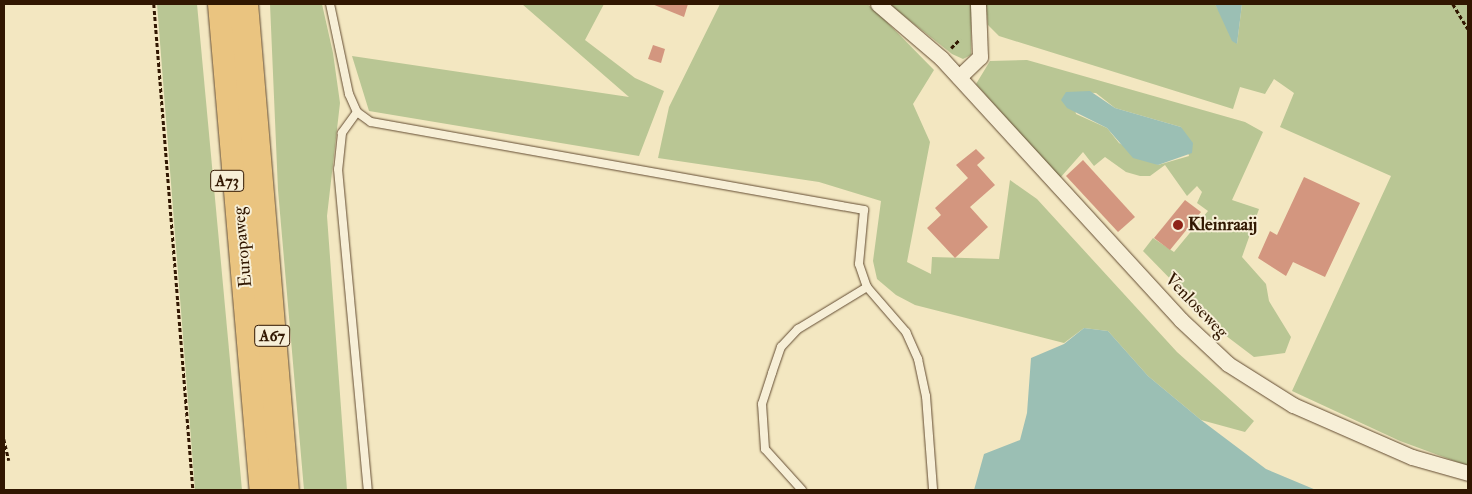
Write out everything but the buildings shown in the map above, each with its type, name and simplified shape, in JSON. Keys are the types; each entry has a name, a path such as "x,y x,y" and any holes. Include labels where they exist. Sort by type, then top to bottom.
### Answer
{"highway":[{"name":"A73","path":"212,4 238,323 252,355"},
{"name":"Europaweg","path":"222,4 264,490"},
{"name":"Europaweg","path":"244,4 285,490"}],"street":[{"name":"Venloseweg","path":"878,4 959,77 1181,320 1228,364 1293,405 1412,457 1468,474"},
{"path":"959,77 980,57 978,4"}],"lane":[{"path":"330,4 357,112 371,122 864,210 859,264 867,287 906,332 918,359 926,396 933,490"},
{"path":"357,112 342,133 338,169 368,490"},
{"path":"802,490 765,449 762,404 781,347 798,329 867,287"}],"path":[{"path":"154,4 193,490"},
{"path":"1453,4 1468,29"},
{"path":"4,439 9,460"}],"green space":[{"path":"157,4 197,4 242,490 195,490"},
{"path":"270,4 322,4 333,53 340,103 327,216 347,490 304,490 278,190"},
{"path":"522,4 604,4 585,40 635,78 664,91 639,156 369,111 352,56 629,97"},
{"path":"720,4 867,4 875,10 934,70 913,104 930,142 907,262 931,274 932,257 999,259 1010,180 1037,199 1177,352 1254,421 1245,432 1201,420 1148,376 1108,331 1084,328 1064,343 915,305 896,295 877,279 873,261 881,201 819,182 658,158 669,107"},
{"path":"889,4 971,4 971,55 963,59 952,54"},
{"path":"986,4 1215,4 1237,44 1242,4 1468,4 1468,466 1400,441 1292,391 1391,176 1280,127 1294,93 1274,79 1265,94 1240,87 1233,109 999,36 988,25"},
{"path":"1027,60 1245,122 1263,132 1232,200 1259,209 1242,257 1266,284 1269,301 1291,337 1285,353 1254,357 1225,335 1143,251 1153,238 1174,252 1208,211 1197,203 1202,192 1197,186 1187,196 1165,165 1150,176 1140,176 1126,172 1105,157 1094,166 1083,152 1060,178 976,84 990,61","holes":["1071,92 1096,93 1115,108 1181,127 1189,156 1158,165 1119,143 1107,128 1076,114"]}],"water":[{"path":"1215,4 1242,4 1237,44 1232,41"},
{"path":"1090,91 1115,108 1181,127 1193,143 1192,153 1158,165 1133,158 1107,128 1067,108 1061,100 1066,92"},
{"path":"1084,328 1108,331 1148,376 1201,420 1266,469 1316,490 974,490 984,454 1020,440 1027,413 1031,358 1064,344"}],"place":[{"name":"Kleinraaij","path":"1178,225"}]}
